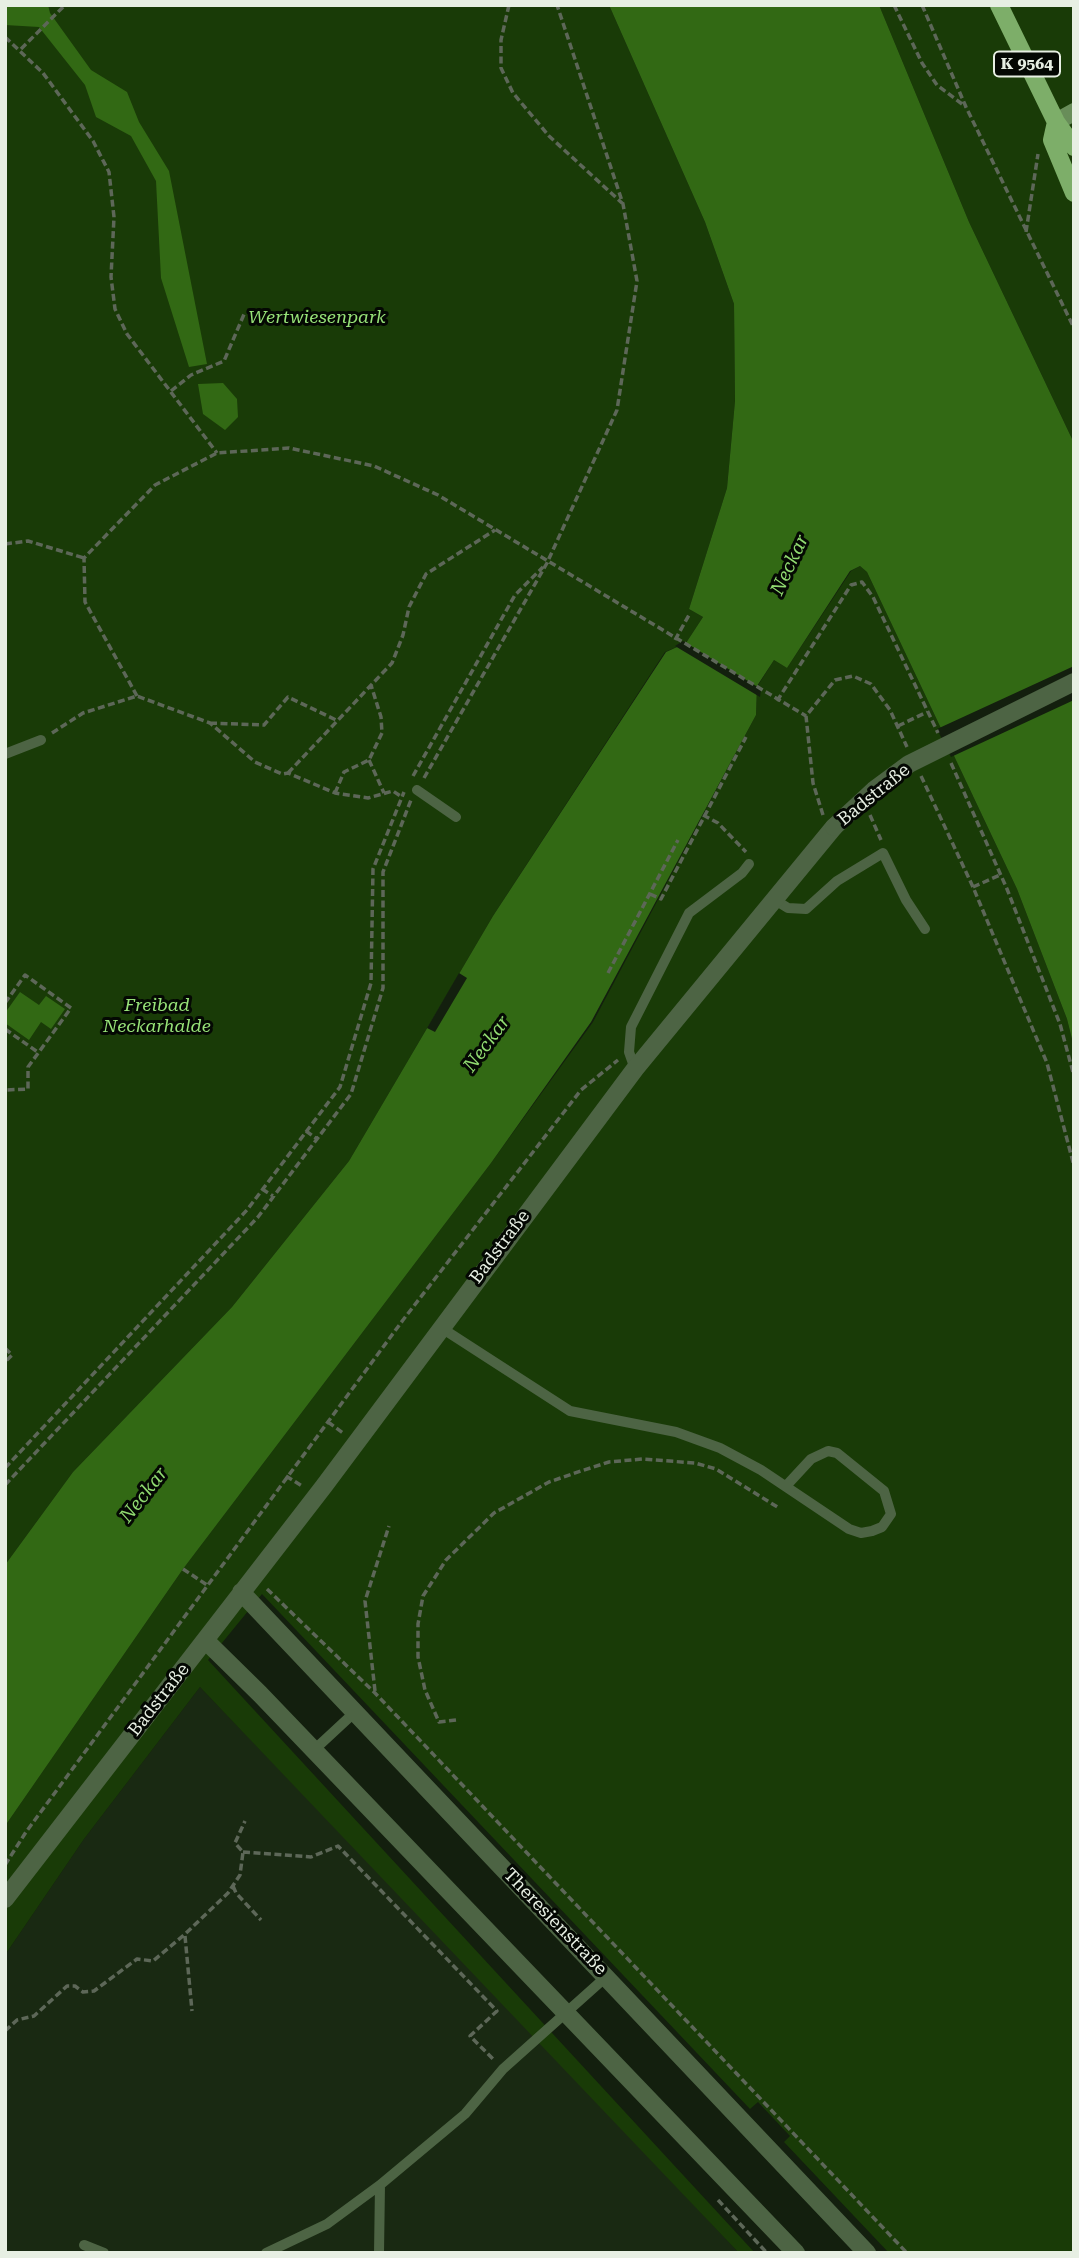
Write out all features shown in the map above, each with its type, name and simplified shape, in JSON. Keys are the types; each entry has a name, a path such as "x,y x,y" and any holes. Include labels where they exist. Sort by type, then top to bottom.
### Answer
{"main road":[{"name":"K 9564","path":"999,5 1056,122 1074,147"},
{"path":"1056,122 1052,140 1074,193"}],"street":[{"path":"1056,122 1074,112"},
{"name":"Badstraße","path":"5,1899 332,1475 632,1061 775,900 834,827 874,790 909,764 1074,682"},
{"name":"Theresienstraße","path":"241,1592 867,2253"},
{"path":"205,1640 314,1750 796,2253"}],"lane":[{"path":"5,754 41,740"},
{"path":"417,790 456,817"},
{"path":"775,900 788,908 806,909 837,881 883,853 906,900 925,929"},
{"path":"632,1061 631,1027 689,913 742,873 749,864"},
{"path":"440,1327 570,1411 643,1424 701,1440 749,1464 820,1511 861,1533 882,1527 891,1514 884,1491 837,1453 828,1451 811,1459 786,1486"},
{"path":"314,1750 355,1712"},
{"path":"266,2253 327,2224 380,2185 465,2114 503,2068 607,1976"},
{"path":"379,2253 380,2185"},
{"path":"84,2245 104,2253"}],"path":[{"path":"21,49 65,5"},
{"path":"509,5 501,40 501,68 513,93 549,136 624,204"},
{"path":"5,1485 164,1318 273,1196 351,1094 383,988 383,872 410,801 547,563 617,410 637,281 624,204 557,5"},
{"path":"894,5 922,63 937,85 966,107"},
{"path":"922,5 966,107 1074,328"},
{"path":"5,37 21,49 43,73 93,141 109,172 114,217 111,277 115,309 127,334 217,453"},
{"path":"1026,232 1033,204 1038,155 1052,140"},
{"path":"172,391 191,374 224,361 245,312"},
{"path":"137,696 85,603 84,558 155,485 217,453 289,448 374,466 438,495 666,635 806,716"},
{"path":"288,773 392,663 403,635 409,607 426,573 495,530"},
{"path":"5,544 28,541 84,558"},
{"path":"5,1468 155,1310 262,1189 340,1087 371,983 373,869 401,796 514,595 547,563"},
{"path":"780,703 851,585 862,582 873,597 939,737"},
{"path":"675,640 689,615"},
{"path":"814,825 822,813 813,783 806,716 835,680 853,676 871,684 898,726 912,756"},
{"path":"335,793 344,772 369,760 382,733 381,718 371,685"},
{"path":"41,740 83,713 137,696 210,723 264,725 288,697 336,720"},
{"path":"898,726 928,712"},
{"path":"210,723 255,762 282,774 288,773 335,793 368,798 393,791 410,801"},
{"path":"650,894 661,899 746,737"},
{"path":"369,760 384,793"},
{"path":"950,762 1001,875 1060,1024 1074,1076"},
{"path":"916,766 973,887 1047,1063 1074,1166"},
{"path":"703,815 731,834 746,850 749,864"},
{"path":"608,973 678,840"},
{"path":"973,887 1001,875"},
{"path":"5,1003 25,975 71,1008 28,1067 28,1088 5,1090"},
{"path":"5,1029 40,1053"},
{"path":"5,1865 403,1320 581,1090 632,1061"},
{"path":"306,1131 317,1139"},
{"path":"262,1189 273,1196"},
{"path":"155,1310 164,1318"},
{"path":"5,1348 12,1355 5,1362"},
{"path":"76,1393 84,1402"},
{"path":"456,1720 439,1722 425,1690 418,1657 421,1606 434,1574 475,1528 494,1513 549,1482 609,1462 642,1459 695,1463 716,1469 779,1508"},
{"path":"375,1693 365,1601 388,1526"},
{"path":"183,1569 207,1585"},
{"path":"254,1576 375,1693 907,2253"},
{"path":"5,2031 17,2020 34,2016 67,1986 83,1992 94,1991 137,1959 153,1961 184,1935 233,1886 240,1875 243,1852 236,1843 244,1821"},
{"path":"243,1852 311,1857 338,1846 497,2011 471,2036 503,2068"},
{"path":"233,1886 236,1894 261,1920"},
{"path":"184,1935 192,2011"}],"shaded area":[{"path":"200,1687 534,2034 739,2253 5,2253 5,1955 84,1839"}],"green space":[{"name":"Wertwiesenpark","path":"5,5 609,5 705,222 734,304 735,401 727,488 689,609 703,617 686,643 665,652 493,916 349,1161 232,1307 73,1472 5,1565"},
{"path":"879,5 1074,5 1074,443 969,222"},
{"path":"860,566 867,572 1017,889 1067,1019 1074,1047 1074,2253 889,2253 784,2142 790,2136 758,2102 750,2109 262,1594 208,1660 755,2253 739,2253 200,1687 84,1839 5,1955 5,1826 183,1569 491,1163 593,1022 756,715 757,687 774,660 787,668 851,571"}],"water":[{"path":"5,5 48,5 50,13 91,70 127,92 139,122 169,171 207,364 189,367 161,278 156,181 131,136 96,117 85,85 39,27 5,25"},
{"name":"Neckar","path":"609,5 879,5 969,222 1074,443 1074,1047 1067,1019 1017,889 867,572 860,566 850,571 787,668 774,660 757,686 756,715 591,1022 491,1163 183,1569 5,1826 5,1565 73,1472 232,1307 349,1161 493,916 666,652 686,643 703,617 689,609 727,488 735,401 734,304 705,222"},
{"path":"223,383 237,399 238,417 225,430 203,414 198,384"},
{"path":"20,992 39,1005 46,996 65,1009 51,1029 41,1022 29,1040 5,1023 5,1013"}],"pier":[{"path":"683,641 761,689 760,697 675,646"},
{"path":"1074,666 1074,700 951,757 937,729"},
{"path":"459,973 467,978 435,1032 427,1028"}],"park label":[{"name":"Freibad Neckarhalde","path":"157,1016"}]}
